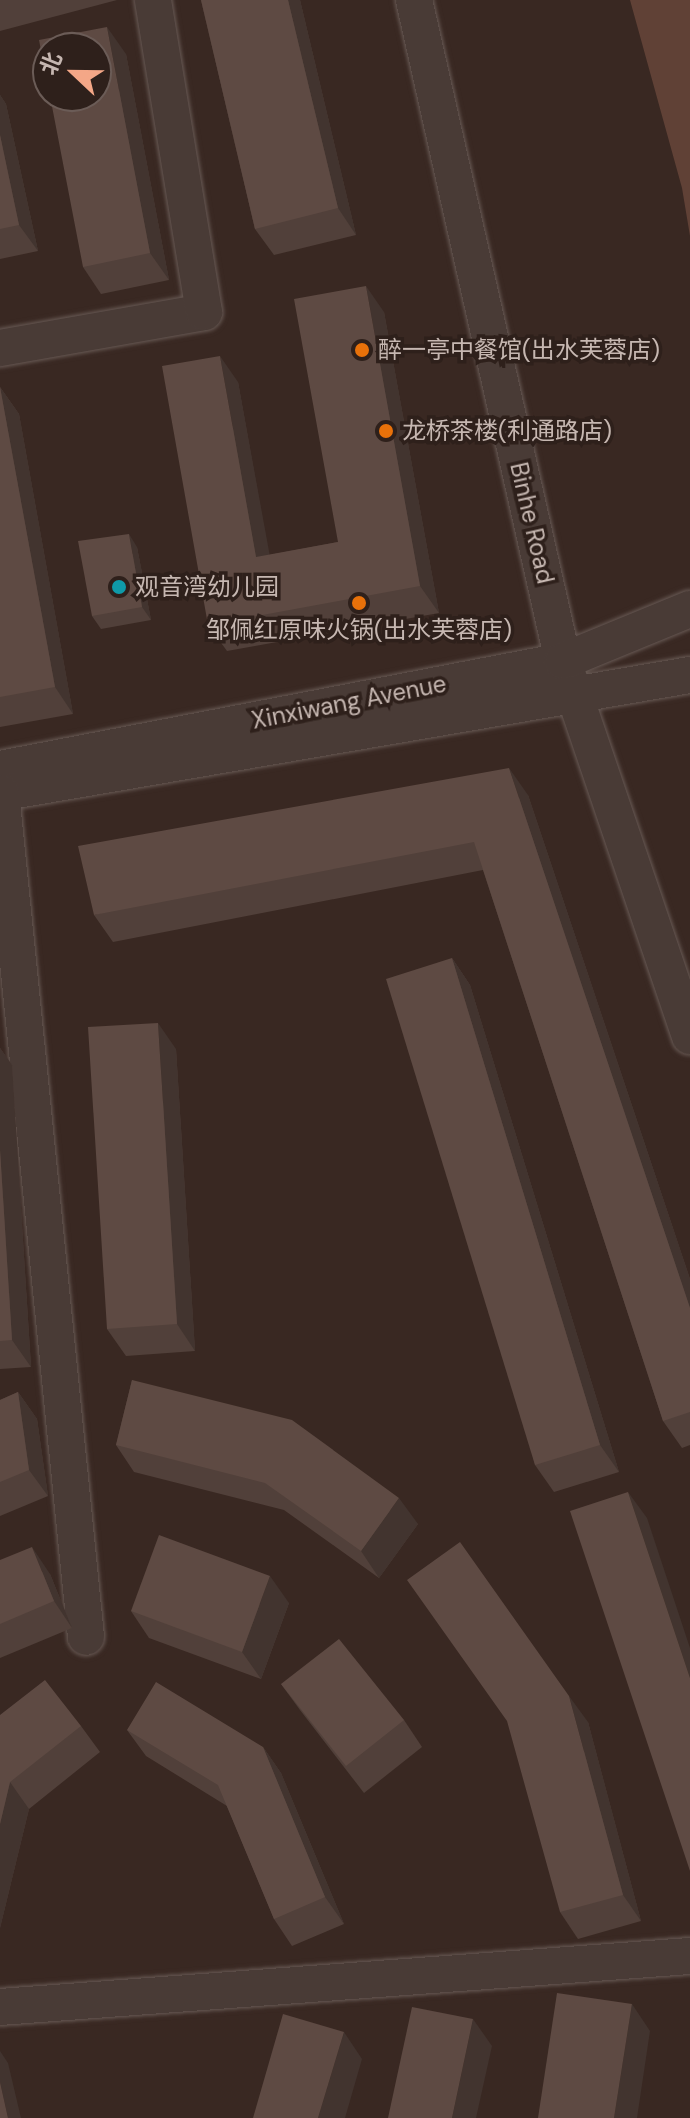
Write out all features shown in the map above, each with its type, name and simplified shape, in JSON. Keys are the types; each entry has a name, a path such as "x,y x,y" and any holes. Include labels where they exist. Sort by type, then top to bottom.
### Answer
{"street":[{"path":"0,348 204,312 153,0"},
{"name":"Binhe Road","path":"414,0 563,661 690,1036"},
{"name":"Xinxiwang Avenue","path":"0,769 563,661 690,609"},
{"path":"86,1637 0,793 577,700 690,675"},
{"path":"0,2007 690,1956"}],"shaded area":[{"path":"630,0 690,0 690,236 682,188"}],"building":[{"path":"201,0 288,0 338,208 255,229"},
{"path":"107,27 108,32 81,32"},
{"path":"112,53 150,253 83,267 53,112 112,112"},
{"path":"0,135 19,225 0,229"},
{"path":"366,286 420,586 208,625 162,366 220,356 256,557 338,542 294,299"},
{"path":"0,387 55,687 0,697"},
{"name":"观音湾幼儿园","path":"129,534 142,607 92,616 78,541"},
{"path":"509,768 690,1308 690,1412 663,1421 474,842 94,915 78,846"},
{"path":"452,958 600,1445 535,1465 386,979"},
{"path":"158,1023 177,1324 107,1329 88,1027"},
{"path":"0,1150 12,1340 0,1341"},
{"path":"132,1380 292,1420 399,1498 361,1551 265,1483 116,1445"},
{"path":"18,1392 29,1470 0,1482 0,1400"},
{"path":"628,1492 690,1678 690,1871 570,1511"},
{"path":"159,1535 270,1576 242,1652 131,1611"},
{"path":"460,1542 569,1696 623,1895 560,1912 507,1721 407,1580"},
{"path":"32,1547 54,1601 0,1624 0,1560"},
{"path":"339,1639 404,1720 346,1766 281,1684"},
{"path":"45,1680 81,1726 10,1782 0,1824 0,1715"},
{"path":"156,1682 263,1747 325,1897 274,1919 218,1785 127,1730"},
{"path":"557,1993 632,2004 614,2118 538,2118"},
{"path":"412,2007 473,2019 452,2118 388,2118"},
{"path":"283,2014 344,2032 318,2118 253,2118"},
{"path":"0,2082 8,2118 0,2118"}],"place":[{"name":"醉一亭中餐馆(出水芙蓉店)","path":"362,350"},
{"name":"龙桥茶楼(利通路店)","path":"386,431"},
{"name":"观音湾幼儿园","path":"119,587"},
{"name":"邹佩红原味火锅(出水芙蓉店)","path":"359,603"}]}
